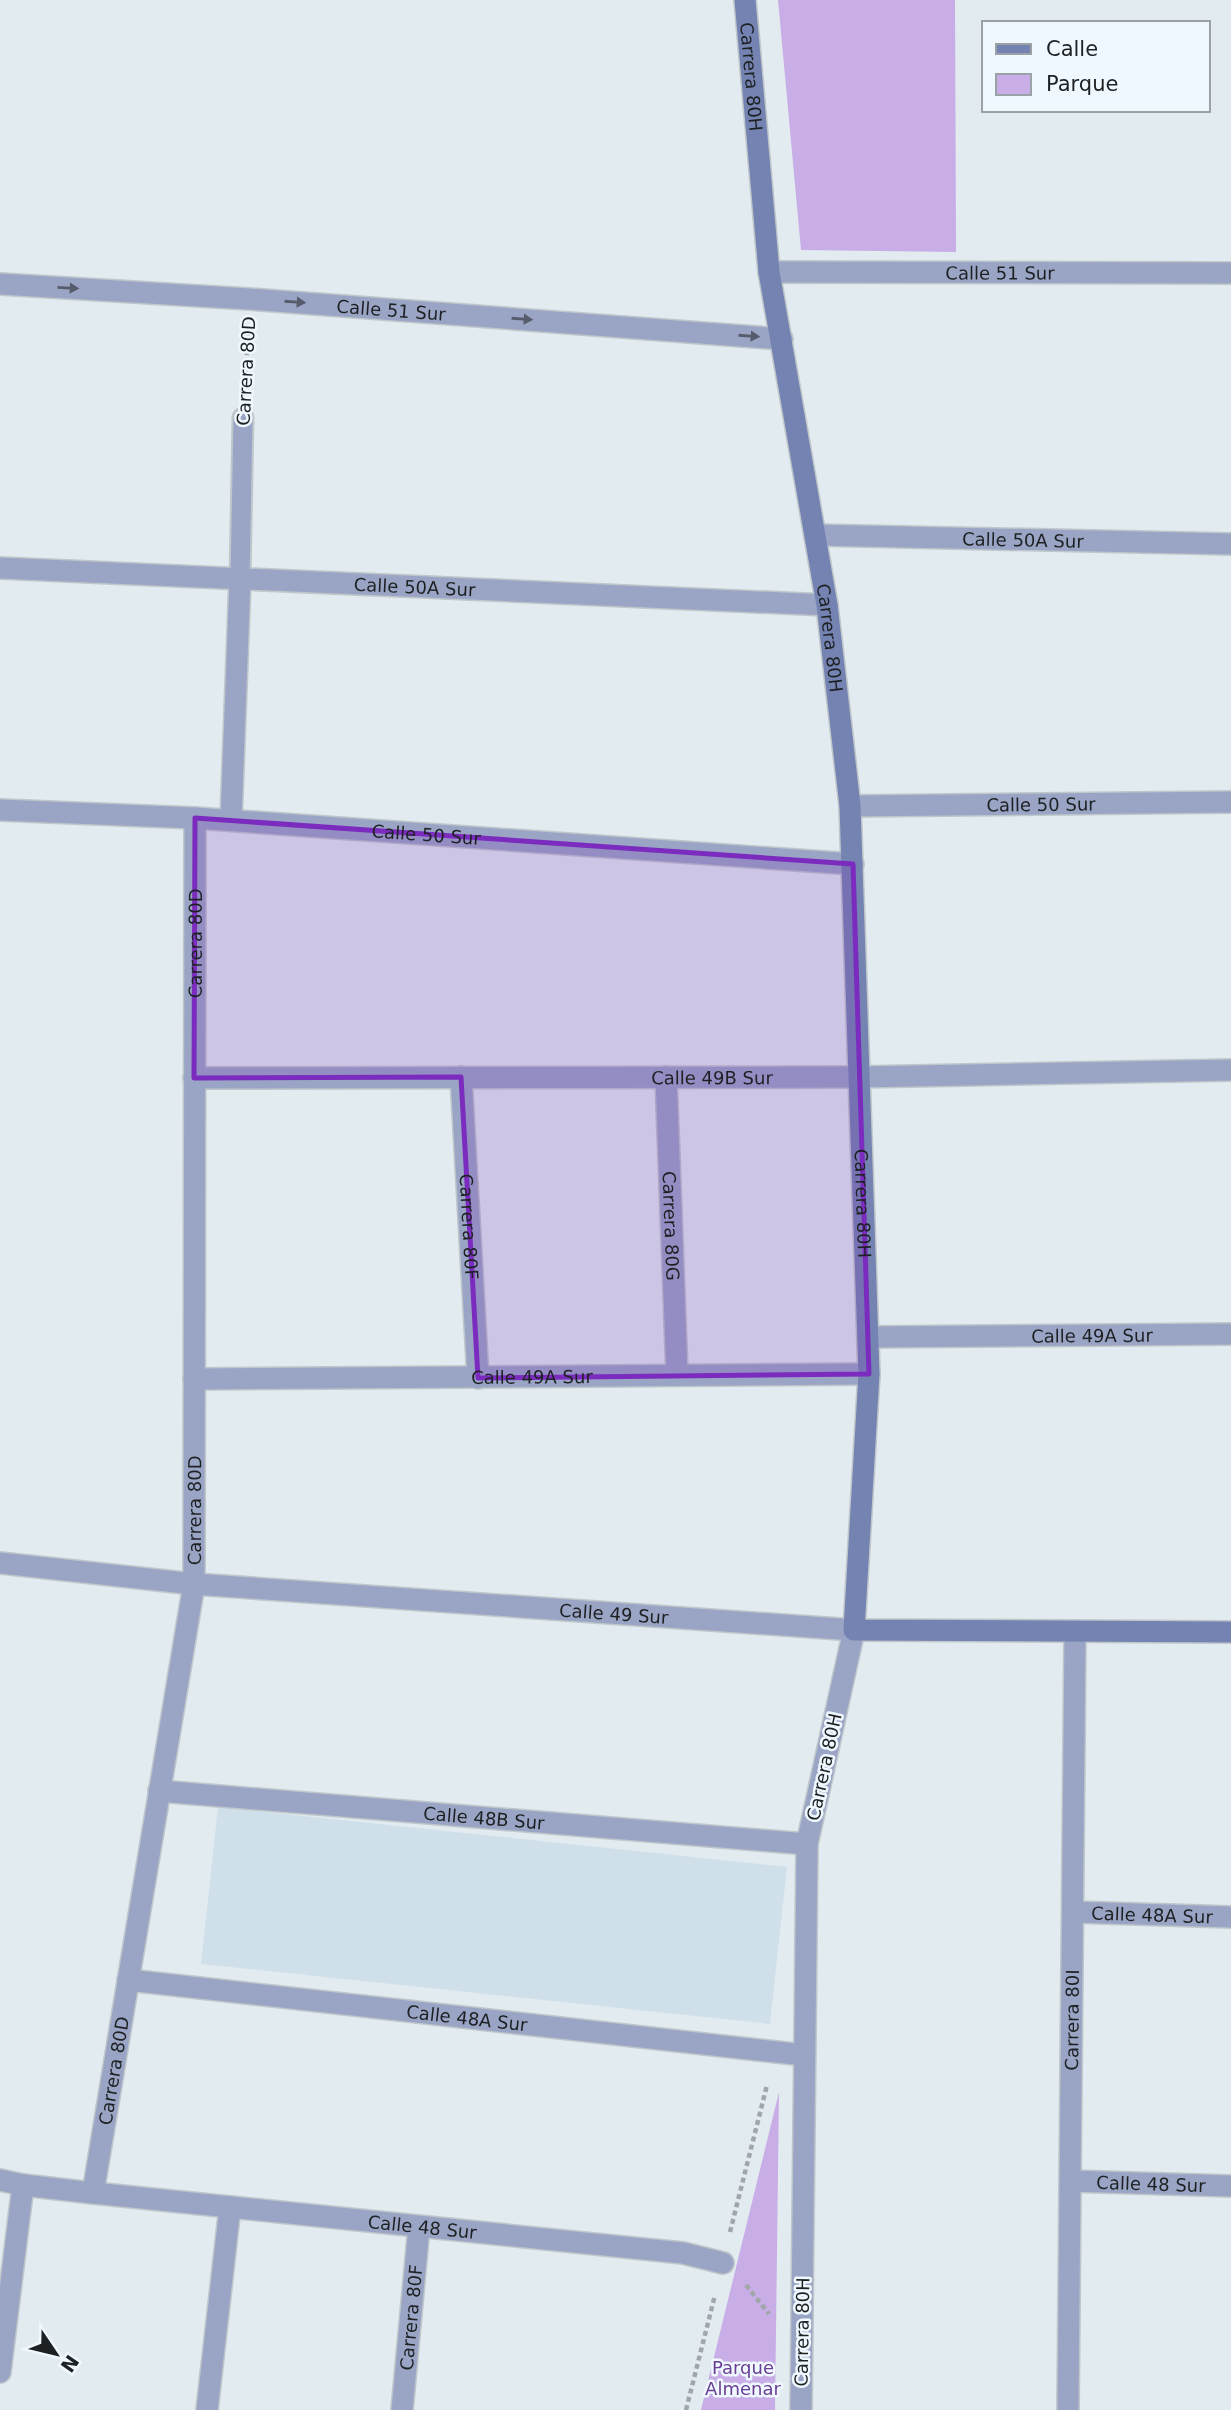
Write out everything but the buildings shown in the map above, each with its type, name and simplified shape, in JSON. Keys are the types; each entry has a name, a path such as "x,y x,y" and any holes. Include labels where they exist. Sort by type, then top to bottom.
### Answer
{"street":[{"name":"Carrera 80H","path":"745,0 769,272 827,605 850,806 869,1374 854,1630 807,1844 801,2410"},
{"name":"Calle 51 Sur","path":"769,272 1231,273"},
{"name":"Calle 51 Sur","path":"0,284 249,299 782,339"},
{"name":"Calle 50A Sur","path":"815,535 1231,544"},
{"name":"Calle 50A Sur","path":"0,568 827,605"},
{"name":"Carrera 80D","path":"231,820 240,579"},
{"name":"Calle 50 Sur","path":"850,806 1231,802"},
{"name":"Calle 50 Sur","path":"0,810 231,820 853,864"},
{"name":"Carrera 80D","path":"93,2193 194,1584 195,818"},
{"name":"Calle 49B Sur","path":"194,1079 859,1077 1231,1070"},
{"name":"Carrera 80F","path":"461,1077 478,1378"},
{"name":"Carrera 80G","path":"666,1077 677,1375"},
{"name":"Calle 49A Sur","path":"868,1337 1231,1334"},
{"name":"Calle 49A Sur","path":"194,1379 869,1374"},
{"name":"Calle 49 Sur","path":"0,1563 194,1584 854,1630 1231,1632"},
{"name":"Carrera 80I","path":"1068,2410 1075,1631"},
{"name":"Calle 48B Sur","path":"159,1791 807,1844"},
{"name":"Calle 48A Sur","path":"1073,1912 1231,1917"},
{"name":"Calle 48A Sur","path":"128,1980 804,2055"},
{"name":"Calle 48 Sur","path":"0,2180 93,2193 683,2253 723,2263"},
{"name":"Calle 48 Sur","path":"1070,2181 1231,2186"},
{"path":"0,2372 23,2185"},
{"path":"207,2410 230,2207"},
{"name":"Carrera 80F","path":"402,2410 419,2227"}],"lane":[{"name":"Carrera 80D","path":"240,579 243,418"}],"path":[{"name":"Carrera 80D","path":"243,418 249,299"},
{"path":"723,2263 748,2287 802,2356"}],"highlighted area":[{"path":"195,818 853,864 869,1374 478,1378 461,1077 194,1078"}],"shaded area":[{"path":"218,1807 787,1867 770,2024 201,1964"}],"green space":[{"path":"778,0 955,0 956,252 801,250"},
{"name":"Parque Almenar","path":"779,2092 775,2410 701,2410"}]}
